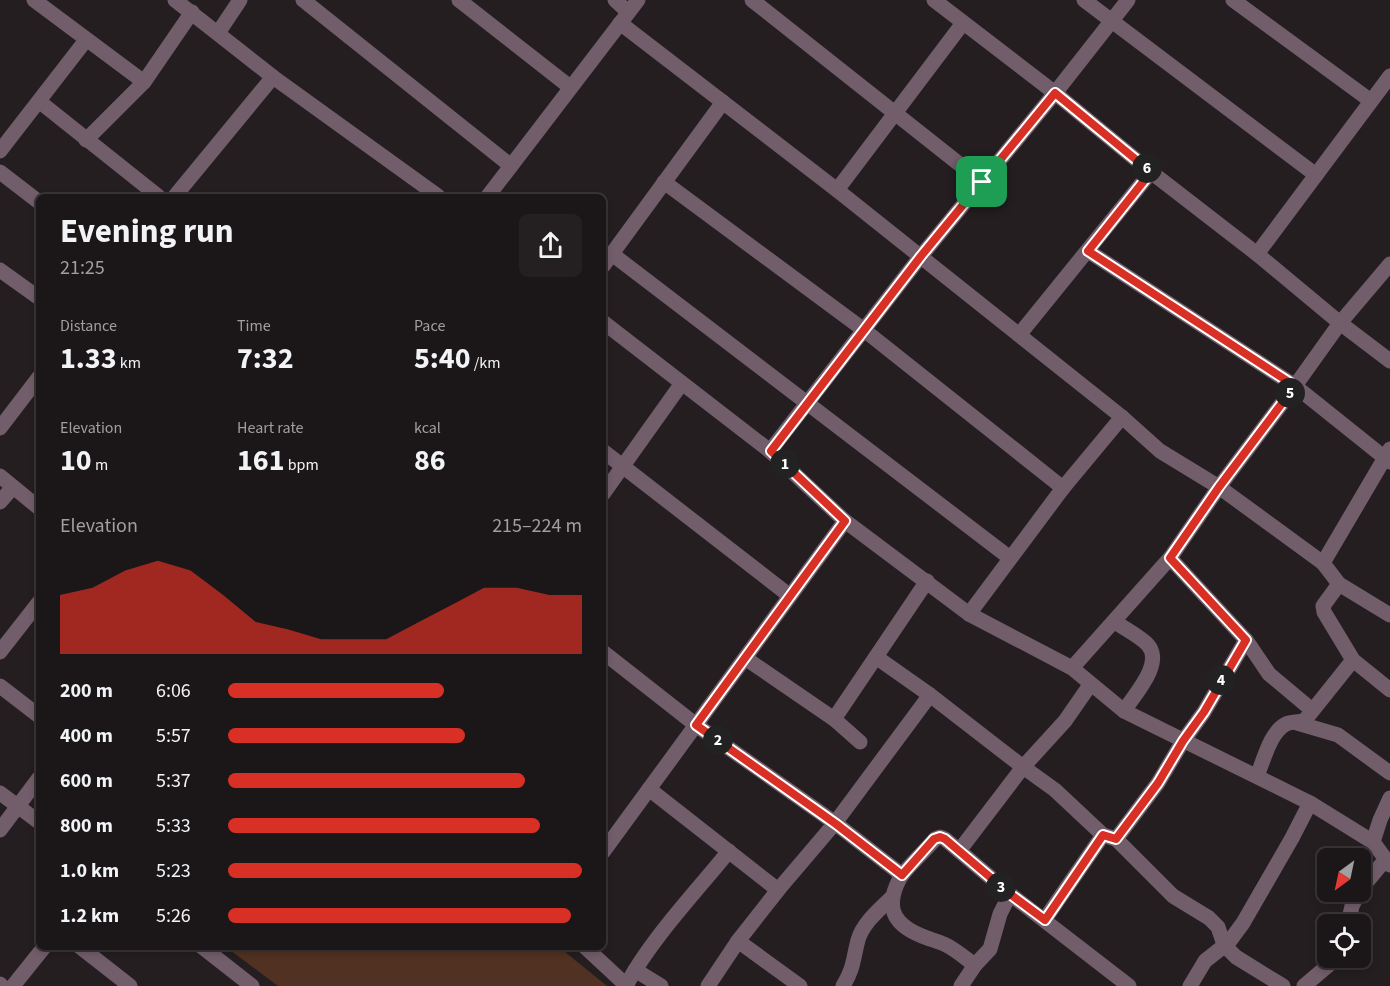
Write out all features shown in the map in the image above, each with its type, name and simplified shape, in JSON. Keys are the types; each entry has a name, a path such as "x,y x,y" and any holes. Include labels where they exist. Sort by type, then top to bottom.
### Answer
{"street":[{"path":"34,0 144,82"},
{"path":"175,0 273,77 435,194"},
{"path":"218,33 240,0"},
{"path":"303,0 511,166"},
{"path":"459,0 570,87"},
{"path":"615,0 723,102 921,256 1122,417 1160,451 1219,487 1323,563 1339,584 1390,615"},
{"path":"752,0 982,182"},
{"path":"934,0 1055,93 1390,361"},
{"path":"1084,0 1316,176"},
{"path":"771,451 921,256 1128,0"},
{"path":"1233,0 1371,101"},
{"path":"86,140 144,82 192,12"},
{"path":"490,194 629,12"},
{"path":"837,190 963,23"},
{"path":"0,151 86,40"},
{"path":"1257,254 1390,76"},
{"path":"177,194 273,77"},
{"path":"39,102 155,194"},
{"path":"723,102 608,260 807,404 1010,558"},
{"path":"0,172 36,200"},
{"path":"1019,335 1151,172"},
{"path":"664,182 864,330 1063,488"},
{"path":"1088,251 1295,386 1388,456 1323,563"},
{"path":"1072,668 1170,558 1219,487 1340,323 1390,264"},
{"path":"0,270 36,296"},
{"path":"606,325 771,451 845,521 969,614 1072,668 1124,711 1310,803 1373,842 1388,863 1371,880"},
{"path":"0,428 36,380"},
{"path":"606,490 682,383"},
{"path":"969,614 1063,488 1122,417"},
{"path":"606,453 790,596"},
{"path":"0,476 36,505"},
{"path":"0,502 13,486"},
{"path":"606,841 649,789 845,521"},
{"path":"1170,558 1246,640 1269,674 1312,710"},
{"path":"834,719 927,581"},
{"path":"1339,584 1323,606 1324,612 1353,660 1390,690"},
{"path":"0,652 36,606"},
{"path":"1114,621 1149,646 1154,658 1152,667 1124,711"},
{"path":"1045,920 1110,837 1158,783 1183,741 1204,712 1246,640"},
{"path":"606,654 696,725 836,824 902,875"},
{"path":"876,657 1055,790 1173,896 1209,918 1218,927 1224,945 1236,957 1284,986"},
{"path":"745,658 834,719 860,742"},
{"path":"1297,723 1305,720 1353,660"},
{"path":"959,851 1023,767 1065,721 1090,685"},
{"path":"0,686 36,714"},
{"path":"708,986 738,941 778,890 836,824 930,695"},
{"path":"1257,776 1276,734 1281,727 1290,722 1338,735 1390,773"},
{"path":"0,831 36,782"},
{"path":"649,789 778,890"},
{"path":"0,793 36,820"},
{"path":"1373,842 1390,798"},
{"path":"1190,986 1205,961 1233,939 1310,803"},
{"path":"843,986 853,969 858,939 863,929 891,898 902,875 934,839 940,837 1045,920 1111,979 1129,986"},
{"path":"588,950 627,986 635,969 729,851"},
{"path":"961,986 975,964 990,949 1000,914 1010,894"},
{"path":"891,898 892,909 897,921 920,936 944,944 975,964"},
{"path":"738,941 800,986"},
{"path":"14,986 42,950"},
{"path":"83,950 111,980 130,986"},
{"path":"206,950 252,986"},
{"path":"1304,986 1325,968"},
{"path":"635,969 661,986"}],"shaded area":[{"path":"230,950 563,950 607,986 278,986"}],"route":[{"path":"1055,93 1151,172 1088,251 1295,386 1219,487 1170,558 1246,640 1204,712 1141,807 1116,839 1103,835 1045,920 940,837 934,839 924,853 902,875 836,824 696,725 845,521 771,451 921,256 982,182 1055,93"}]}
